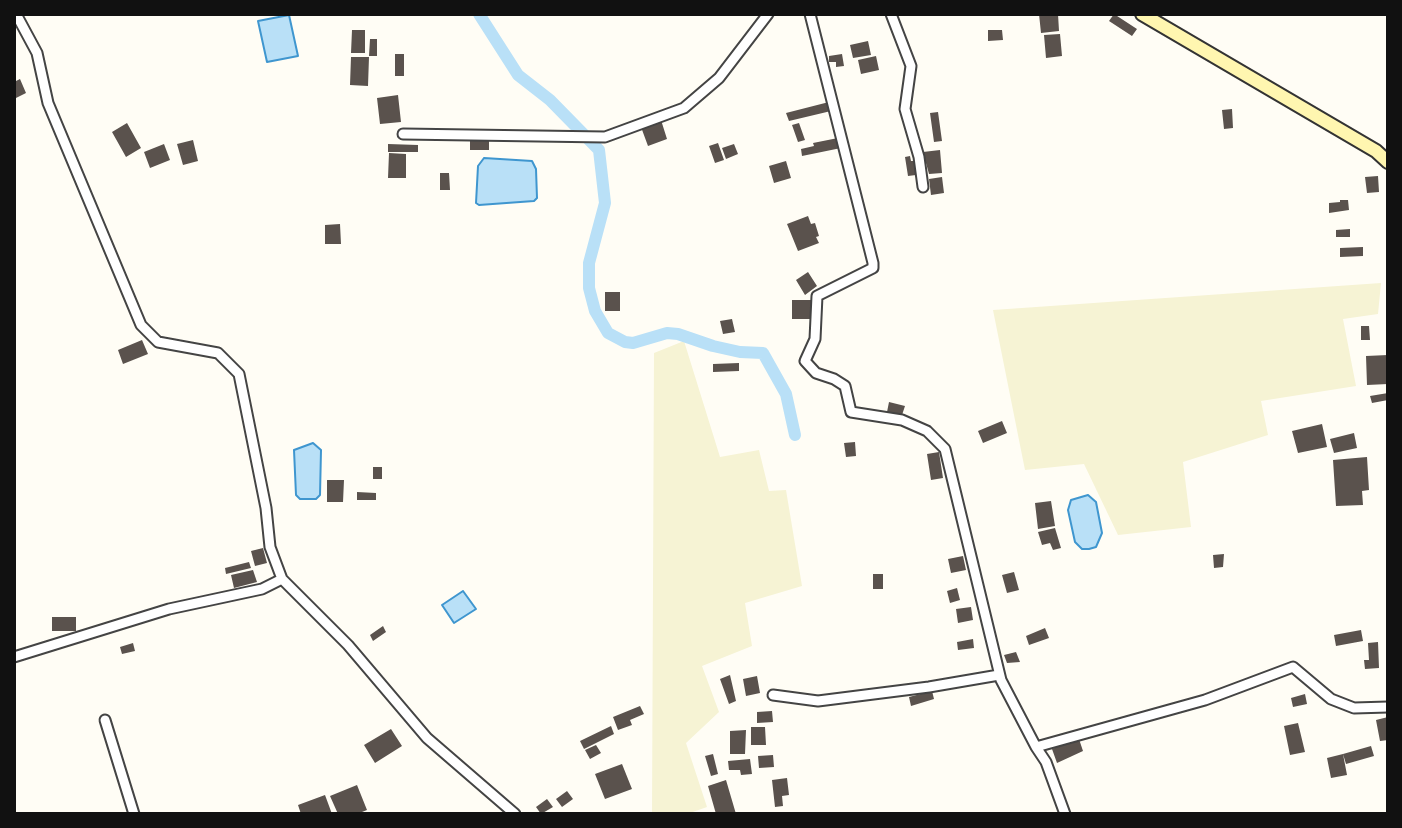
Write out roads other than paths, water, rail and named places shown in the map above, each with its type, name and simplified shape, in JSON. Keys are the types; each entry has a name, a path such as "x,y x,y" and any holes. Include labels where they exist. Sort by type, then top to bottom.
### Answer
{"main road":[{"path":"1142,14 1376,151 1388,162"}],"street":[{"path":"16,14 37,53 48,103 141,325 158,342 218,353 239,374 266,508 270,547 282,579 348,645 427,738 515,814"},
{"path":"403,134 605,137 684,108 719,78 768,14"},
{"path":"810,14 873,268 817,296 815,339 805,361 816,373 845,386 851,412 902,420 927,431 945,449 999,675 1046,762 1065,814"},
{"path":"891,14 911,66 905,109 919,157 923,187"},
{"path":"14,657 169,609 262,589 282,579"},
{"path":"1036,747 1205,700 1293,667 1331,699 1354,708 1388,707"},
{"path":"773,695 818,701 999,675"},
{"path":"105,720 134,814"}],"water":[{"path":"289,15 298,56 267,62 258,21"},
{"path":"484,158 532,161 536,169 537,198 534,201 476,203 478,166"},
{"path":"313,443 321,450 320,495 316,499 300,499 296,495 294,450"},
{"path":"1088,495 1096,502 1102,533 1096,547 1082,549 1075,542 1068,510 1071,500"},
{"path":"463,591 476,609 454,623 442,605"}],"waterway":[{"path":"479,14 518,75 550,100 599,150 605,203 589,263 589,288 595,311 608,333 633,343 667,333 678,334 713,346 763,353 786,394 795,435"}]}
